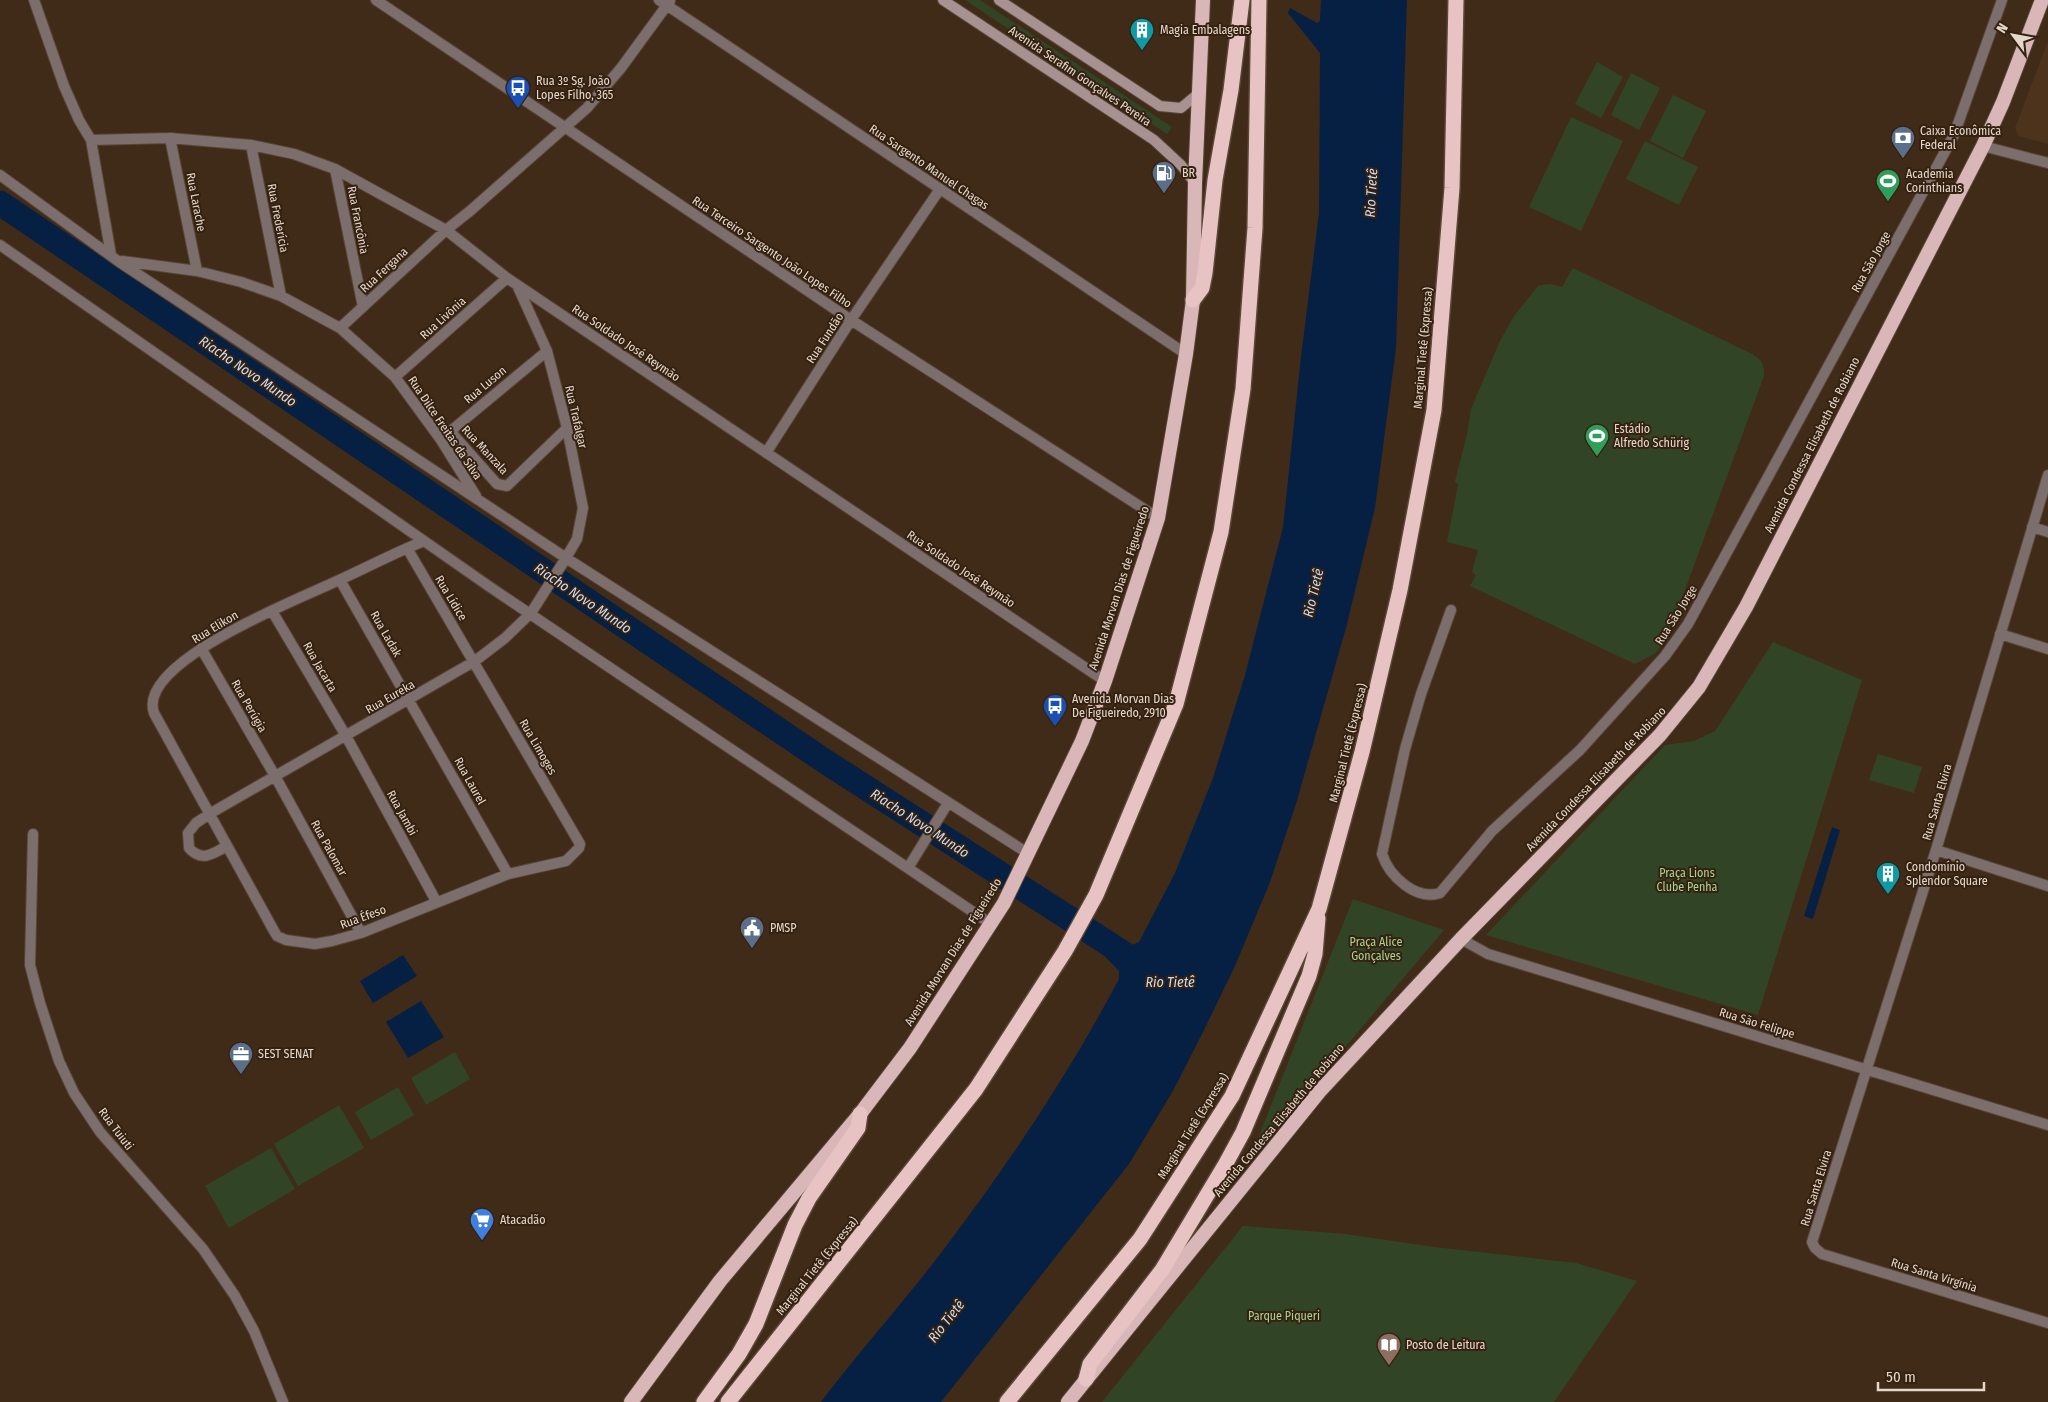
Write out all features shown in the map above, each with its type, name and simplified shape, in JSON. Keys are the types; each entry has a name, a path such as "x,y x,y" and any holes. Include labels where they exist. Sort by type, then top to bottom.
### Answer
{"highway":[{"name":"Avenida Morvan Dias de Figueiredo","path":"631,1402 720,1281 860,1114 910,1048 1004,903 1026,861 1082,741 1105,681 1158,518 1186,354 1193,300 1195,182 1204,0"},
{"path":"1193,300 1202,288 1206,273 1215,180 1231,90 1242,0"},
{"name":"Marginal Tietê (Expressa)","path":"728,1402 976,1089 1065,951 1096,895 1176,704 1221,532 1243,388 1256,228 1258,0"},
{"name":"Marginal Tietê (Expressa)","path":"1007,1402 1140,1238 1232,1096 1319,909 1362,752 1400,590 1434,410 1452,188 1456,0"},
{"name":"Avenida Condessa Elisabeth de Robiano","path":"1068,1402 1319,1092 1461,939 1660,735 1699,687 1746,607 1983,146 2003,102 2042,0"},
{"path":"1086,1380 1090,1364 1175,1249 1243,1132 1309,976 1318,932 1319,909"},
{"path":"704,1402 738,1354 756,1324 795,1225 809,1198 858,1128 860,1114"}],"main road":[{"name":"Avenida Serafim Gonçalves Pereira","path":"943,0 1154,140 1181,164 1195,182"},
{"name":"Avenida Serafim Gonçalves Pereira","path":"999,0 1160,106 1181,108 1200,92"}],"street":[{"path":"34,0 78,120 91,140 115,258"},
{"name":"Rua Terceiro Sargento João Lopes Filho","path":"376,0 851,320 1158,518"},
{"name":"Rua São Jorge","path":"1451,610 1421,694 1405,749 1382,854 1386,865 1395,877 1416,892 1430,896 1440,893 1492,831 1580,750 1665,656 1688,624 1954,135 2002,0"},
{"name":"Rua Fergana","path":"340,328 446,230 566,129 603,90 665,2"},
{"name":"Rua Sargento Manuel Chagas","path":"665,2 1186,354"},
{"name":"Rua Soldado José Reymão","path":"91,140 170,138 251,145 294,154 335,169 446,230 507,278 1105,681"},
{"name":"Rua Larache","path":"170,138 197,271"},
{"name":"Rua Frederícia","path":"251,145 281,296"},
{"path":"1983,146 2048,163"},
{"name":"Rua Francônia","path":"335,169 363,306"},
{"path":"0,175 115,258 478,500 948,802 1026,861"},
{"name":"Rua Fundão","path":"766,453 851,320 940,189"},
{"path":"0,245 424,541 991,924"},
{"name":"Rua Dilce Freitas da Silva","path":"115,258 197,271 242,282 281,296 340,328 395,378 441,440 478,500"},
{"name":"Rua Livônia","path":"395,378 507,278"},
{"name":"Rua Trafalgar","path":"516,284 546,351 567,428 583,508 577,539 566,558"},
{"name":"Rua Luson","path":"441,440 546,351"},
{"name":"Rua Manzala","path":"450,431 497,484 507,486 567,428"},
{"name":"Rua Santa Elvira","path":"1814,1248 1813,1237 1936,850 2048,475"},
{"path":"2032,527 2048,532"},
{"name":"Rua Elikon","path":"211,814 151,706 154,696 165,679 201,648 232,629 424,541"},
{"name":"Rua Lídice","path":"407,548 475,661"},
{"name":"Rua Eureka","path":"228,846 208,856 200,856 192,852 188,845 187,836 190,828 196,823 475,661 505,638 531,613 566,558"},
{"name":"Rua Ladak","path":"340,580 410,700"},
{"name":"Rua Jacarta","path":"272,611 346,736"},
{"path":"2000,634 2048,649"},
{"name":"Rua Perúgia","path":"201,648 275,776"},
{"name":"Rua Limoges","path":"475,661 580,844"},
{"name":"Rua Laurel","path":"410,700 508,874"},
{"name":"Rua Jambi","path":"346,736 436,901"},
{"name":"Rua Palomar","path":"275,776 361,933"},
{"path":"908,868 948,802"},
{"name":"Rua Éfeso","path":"211,814 277,936 286,940 315,944 361,933 436,901 508,874 566,860 578,850 580,844"},
{"name":"Rua Tuiuti","path":"33,834 30,965 59,1061 74,1093 100,1132 203,1249 235,1296 254,1331 283,1402"},
{"path":"1936,850 2048,886"},
{"name":"Rua São Felippe","path":"1461,939 1488,954 2048,1125"},
{"name":"Rua Santa Virgínia","path":"1814,1248 1822,1254 2048,1324"}],"shaded area":[{"path":"2048,41 2048,144 2019,136 2015,128"}],"green space":[{"path":"965,0 980,0 1172,127 1167,134"},
{"path":"1597,62 1623,77 1601,118 1575,104"},
{"path":"1631,73 1660,88 1639,130 1611,115"},
{"path":"1673,95 1706,111 1683,158 1650,141"},
{"path":"1571,117 1623,141 1581,231 1529,207"},
{"path":"1645,141 1698,167 1679,205 1626,179"},
{"name":"Estádio Alfredo Schürig","path":"1573,268 1752,354 1760,360 1764,368 1764,376 1669,633 1656,653 1635,664 1470,586 1476,575 1472,572 1478,550 1447,542 1458,485 1455,481 1467,434 1471,409 1500,341 1514,316 1539,285 1551,284 1562,287"},
{"name":"Praça Lions Clube Penha","path":"1773,642 1862,680 1758,1015 1486,935 1665,745 1694,741 1715,731"},
{"path":"1878,754 1922,767 1914,793 1869,780"},
{"name":"Praça Alice Gonçalves","path":"1353,899 1444,930 1249,1161"},
{"path":"455,1052 470,1079 426,1105 411,1078"},
{"path":"398,1087 414,1115 371,1140 355,1112"},
{"path":"339,1105 364,1148 298,1186 274,1144"},
{"path":"271,1148 295,1189 229,1228 205,1186"},
{"name":"Parque Piqueri","path":"1243,1226 1345,1234 1434,1247 1576,1263 1637,1281 1554,1402 1102,1402"}],"water":[{"name":"Rio Tietê","path":"1321,0 1407,0 1396,348 1375,508 1347,624 1296,804 1270,882 1235,966 1203,1032 1174,1089 1129,1164 941,1402 821,1402 944,1249 1015,1151 1059,1084 1119,979 1119,971 1090,941 1099,926 1132,945 1139,942 1175,873 1213,778 1245,675 1283,527 1319,213 1320,53 1288,13 1290,8 1317,23 1320,21"},
{"path":"1832,827 1840,830 1813,919 1804,916"},
{"path":"403,955 417,976 373,1003 360,981"},
{"path":"421,1001 444,1037 408,1058 386,1022"}],"waterway":[{"name":"Riacho Novo Mundo","path":"0,203 826,762 1123,953"}],"place":[{"name":"Magia Embalagens","path":"1142,51"},
{"name":"Rua 3º Sg. João Lopes Filho, 365","path":"518,109"},
{"name":"Caixa Econômica Federal","path":"1903,159"},
{"name":"BR","path":"1164,194"},
{"name":"Academia Corinthians","path":"1888,202"},
{"name":"Estádio Alfredo Schürig","path":"1597,457"},
{"name":"Avenida Morvan Dias De Figueiredo, 2910","path":"1055,727"},
{"name":"Condomínio Splendor Square","path":"1888,895"},
{"name":"PMSP","path":"752,949"},
{"name":"SEST SENAT","path":"241,1075"},
{"name":"Atacadão","path":"482,1241"},
{"name":"Posto de Leitura","path":"1389,1366"}]}
